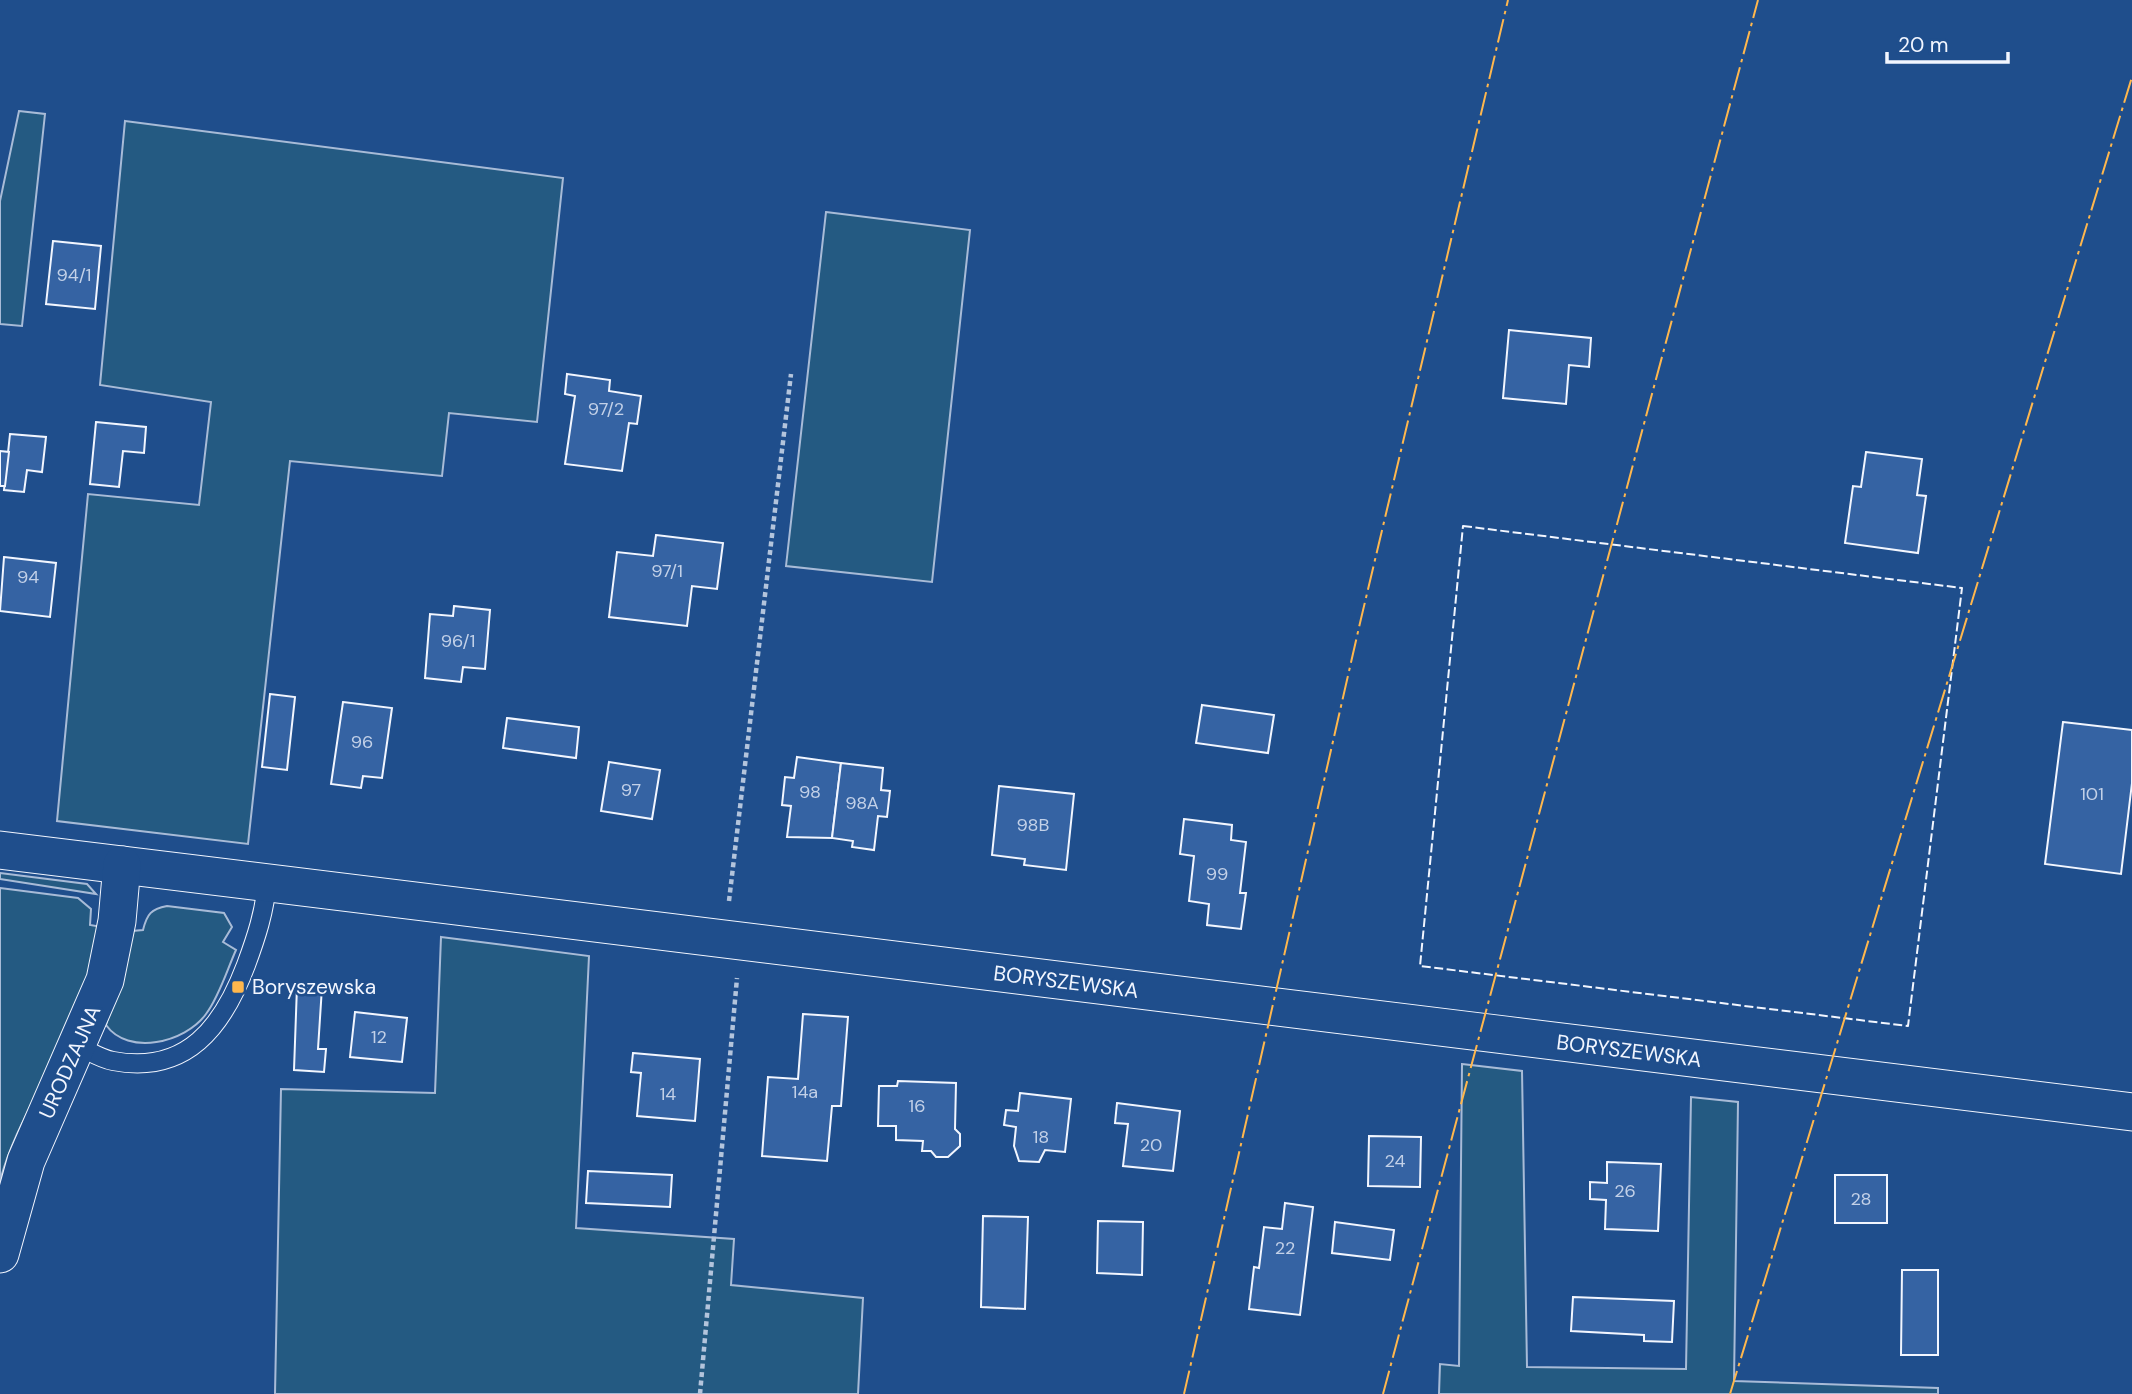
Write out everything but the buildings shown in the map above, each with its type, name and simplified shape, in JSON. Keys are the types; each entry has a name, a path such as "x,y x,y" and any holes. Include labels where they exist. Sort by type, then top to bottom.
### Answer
{"street":[{"name":"BORYSZEWSKA","path":"0,850 2132,1112"},
{"name":"URODZAJNA","path":"0,1254 26,1161 105,980 117,921 122,865"}],"lane":[{"path":"78,1046 112,1061 152,1062 182,1054 210,1033 237,987 253,946 266,902 267,882"}],"path":[{"path":"700,1394 733,941 791,374"}],"shaded area":[{"path":"19,111 45,114 22,326 0,324 0,201"},
{"path":"125,121 563,178 537,422 449,413 442,476 290,461 248,844 57,821 88,494 199,505 211,402 100,385"},
{"path":"826,212 970,230 932,582 786,566"},
{"path":"0,873 87,884 96,894 0,879"},
{"path":"0,888 78,898 91,909 90,925 102,927 73,1017 16,1137 0,1181"},
{"path":"167,906 224,913 232,927 223,942 236,950 215,1000 197,1024 185,1032 156,1042 128,1040 116,1035 106,1025 132,931 143,930 151,913"},
{"path":"441,937 589,956 576,1228 734,1239 731,1285 863,1298 858,1394 275,1394 281,1089 435,1093"},
{"path":"1462,1064 1522,1071 1527,1367 1686,1369 1691,1097 1738,1102 1734,1381 1938,1388 1938,1394 1439,1394 1440,1364 1459,1366"}],"fence":[{"path":"1463,526 1962,588 1908,1026 1420,966 1463,526"}],"power":[{"path":"1184,1394 1360,623 1508,0"},
{"path":"1383,1394 1758,0"},
{"path":"1730,1394 2132,77"}],"place":[{"name":"Boryszewska","path":"238,987"}]}
